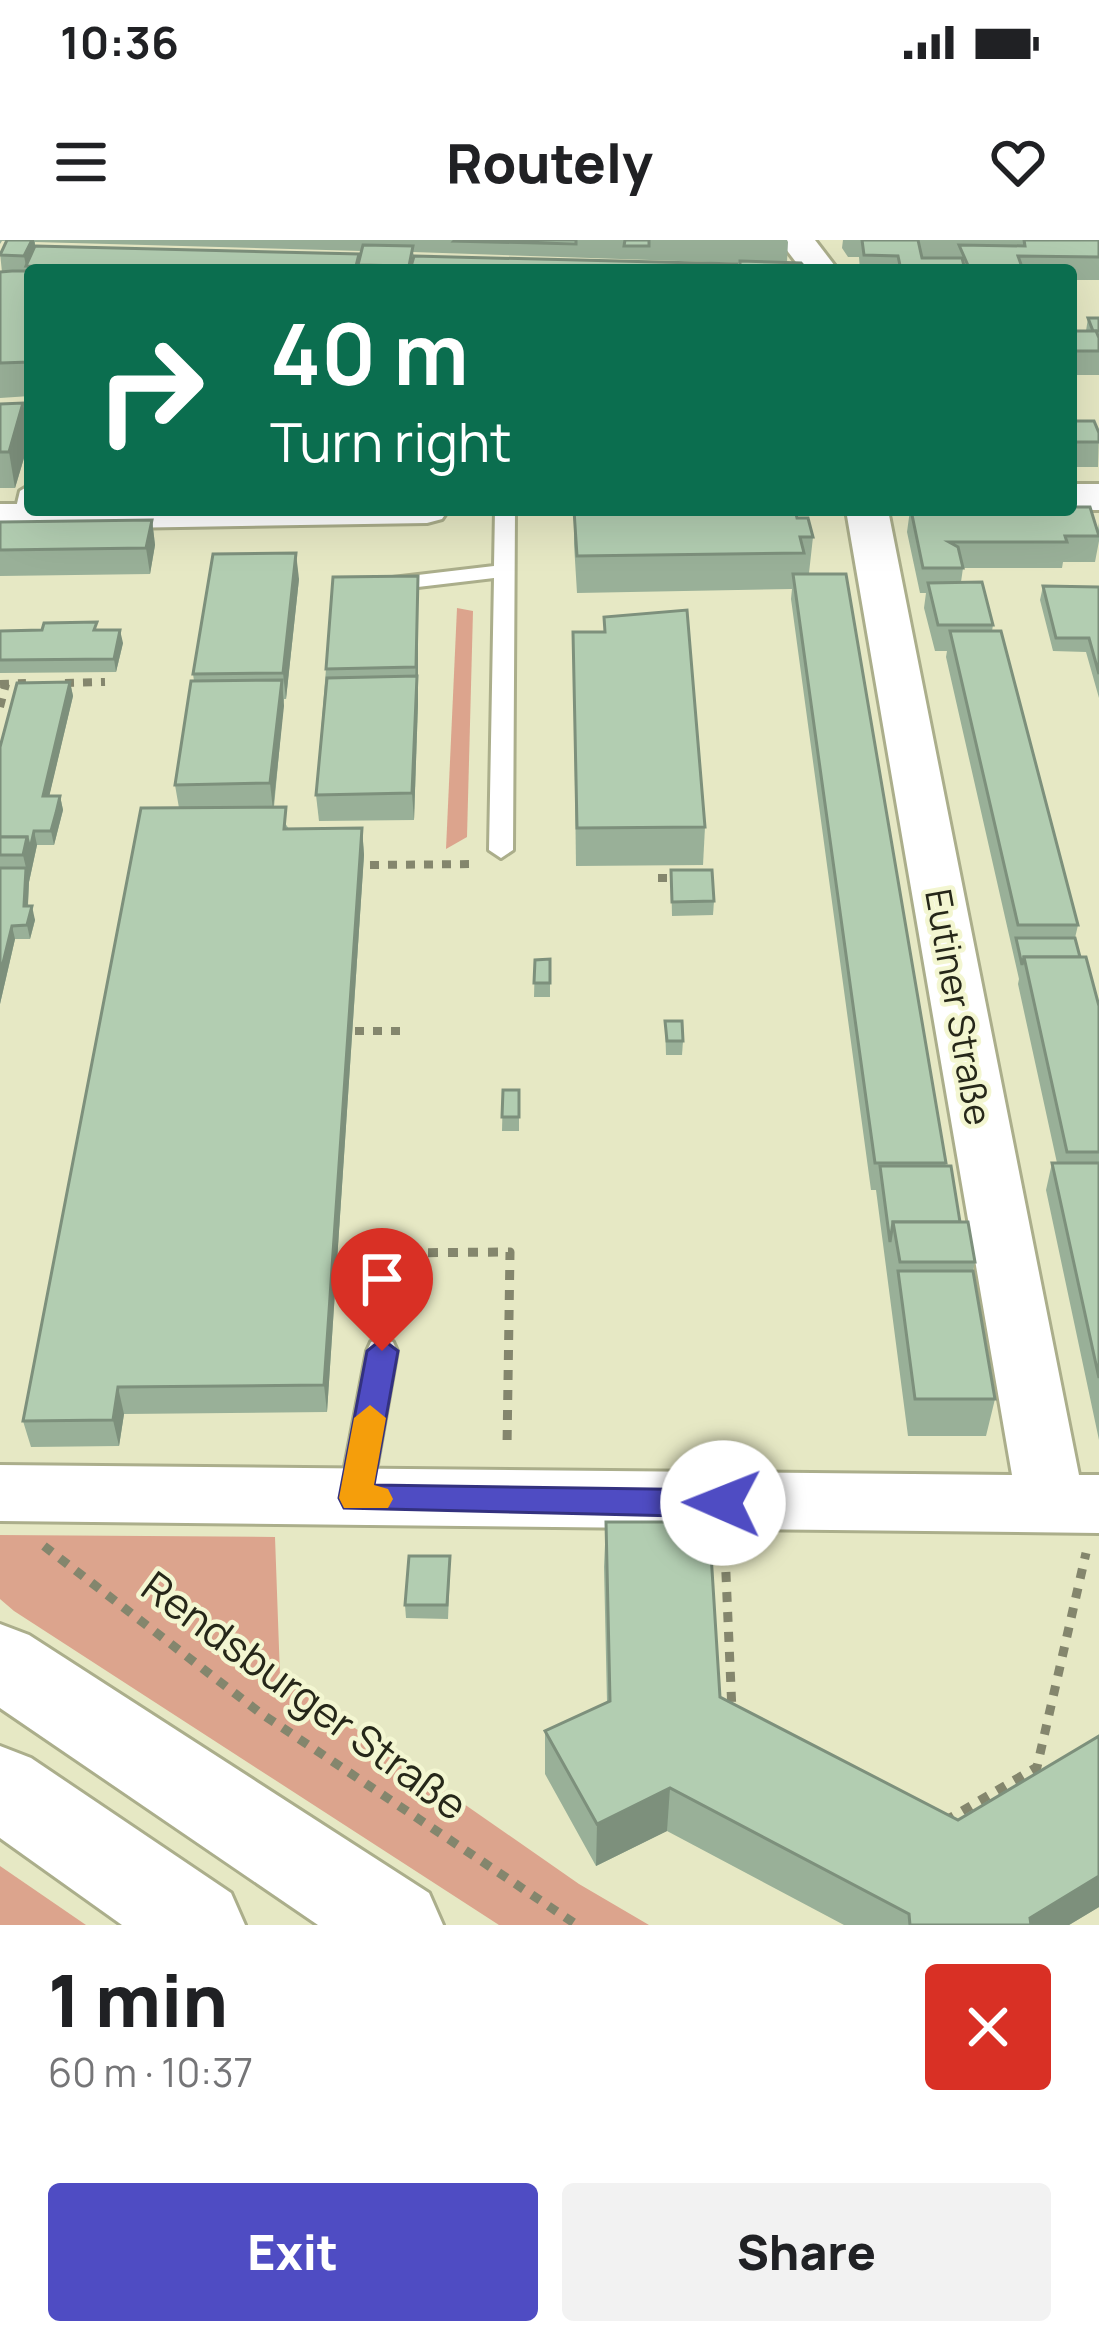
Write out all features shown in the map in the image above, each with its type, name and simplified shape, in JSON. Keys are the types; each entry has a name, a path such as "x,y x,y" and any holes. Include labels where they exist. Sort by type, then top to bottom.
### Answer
{"highway":[{"path":"0,1661 397,1925"},
{"path":"0,1787 199,1925"}],"street":[{"path":"797,240 815,264"},
{"name":"Eutiner Straße","path":"868,516 1082,1504"},
{"path":"15,1514 355,1498 1082,1504"}],"lane":[{"path":"501,850 505,516"},
{"path":"367,586 428,584 504,571"},
{"path":"355,1498 382,1351"}],"path":[{"path":"0,707 3,684 105,682"},
{"path":"370,865 479,864"},
{"path":"658,878 681,878"},
{"path":"355,1031 401,1031"},
{"path":"388,1252 510,1252 506,1501"},
{"path":"723,1503 733,1727"},
{"path":"930,1829 1037,1768 1082,1504"},
{"name":"Rendsburger Straße","path":"15,1514 259,1712 577,1925"}],"shaded area":[{"path":"457,608 473,611 467,837 446,849"},
{"path":"0,1535 275,1537 280,1676 579,1884 649,1925 499,1925 14,1611 0,1599"},
{"path":"0,1866 86,1925 0,1925"}],"building":[{"path":"7,240 32,240 24,256 0,255"},
{"path":"576,240 576,244 454,241"},
{"path":"625,240 649,240 649,246 624,246"},
{"path":"862,240 918,240 922,258 962,258 964,264 900,264 898,256 864,255"},
{"path":"1024,240 1099,240 1099,257 1018,256 1021,264 967,264 959,245 1025,246"},
{"path":"363,245 413,246 409,264 358,264"},
{"path":"35,246 359,254 356,264 27,264"},
{"path":"414,256 737,264 412,264"},
{"path":"740,261 802,264 740,264"},
{"path":"24,271 24,362 0,363 0,272"},
{"path":"1088,318 1099,318 1099,331 1093,331"},
{"path":"1077,331 1096,331 1099,351 1077,351"},
{"path":"23,403 9,452 0,452 0,404"},
{"path":"1077,421 1094,421 1099,442 1077,442"},
{"path":"1077,507 1090,507 1099,536 1065,536 1067,542 949,542 958,547 963,568 923,568 912,516 1077,516"},
{"path":"574,516 796,516 808,518 813,537 800,537 804,553 577,556"},
{"path":"152,520 146,548 0,550 0,522"},
{"path":"296,553 283,673 193,674 213,554"},
{"path":"793,574 846,574 946,1163 875,1163"},
{"path":"418,576 416,667 326,669 333,577"},
{"path":"982,582 993,625 938,625 928,583"},
{"path":"1043,586 1099,587 1099,674 1089,638 1056,638"},
{"path":"687,610 705,827 577,828 573,632 605,632 604,617"},
{"path":"97,622 94,630 120,630 114,659 0,660 0,631 42,630 44,623"},
{"path":"950,631 1001,631 1078,925 1018,925"},
{"path":"417,676 412,793 316,795 327,678"},
{"path":"282,680 270,783 175,785 191,681"},
{"path":"70,682 43,796 60,796 56,813 51,831 34,831 30,849 27,837 0,837 0,747 17,683"},
{"path":"286,807 284,829 362,828 324,1385 118,1387 113,1420 23,1421 141,808"},
{"path":"0,837 27,837 23,855 0,855"},
{"path":"0,868 26,868 24,906 32,906 27,925 12,926 0,975"},
{"path":"671,870 712,870 714,901 672,902"},
{"path":"1016,938 1075,938 1080,957 1024,957 1022,965"},
{"path":"1024,957 1086,957 1099,1006 1099,1152 1067,1152"},
{"path":"550,959 550,983 534,983 535,960"},
{"path":"665,1021 682,1021 683,1041 667,1041"},
{"path":"503,1090 519,1090 519,1117 502,1117"},
{"path":"1052,1163 1099,1163 1099,1378"},
{"path":"880,1166 951,1166 960,1222 893,1222 890,1242"},
{"path":"893,1222 968,1222 975,1262 900,1262"},
{"path":"898,1271 973,1271 995,1399 915,1399"},
{"path":"606,1522 709,1522 720,1697 958,1820 1099,1736 1099,1876 1030,1918 1031,1925 910,1925 909,1914 670,1788 597,1824 545,1731 610,1701"},
{"path":"409,1556 450,1556 447,1605 405,1605"}],"slow traffic":[{"path":"370,1418 355,1498 377,1499"}],"route":[{"path":"382,1351 355,1498 723,1503"}]}
